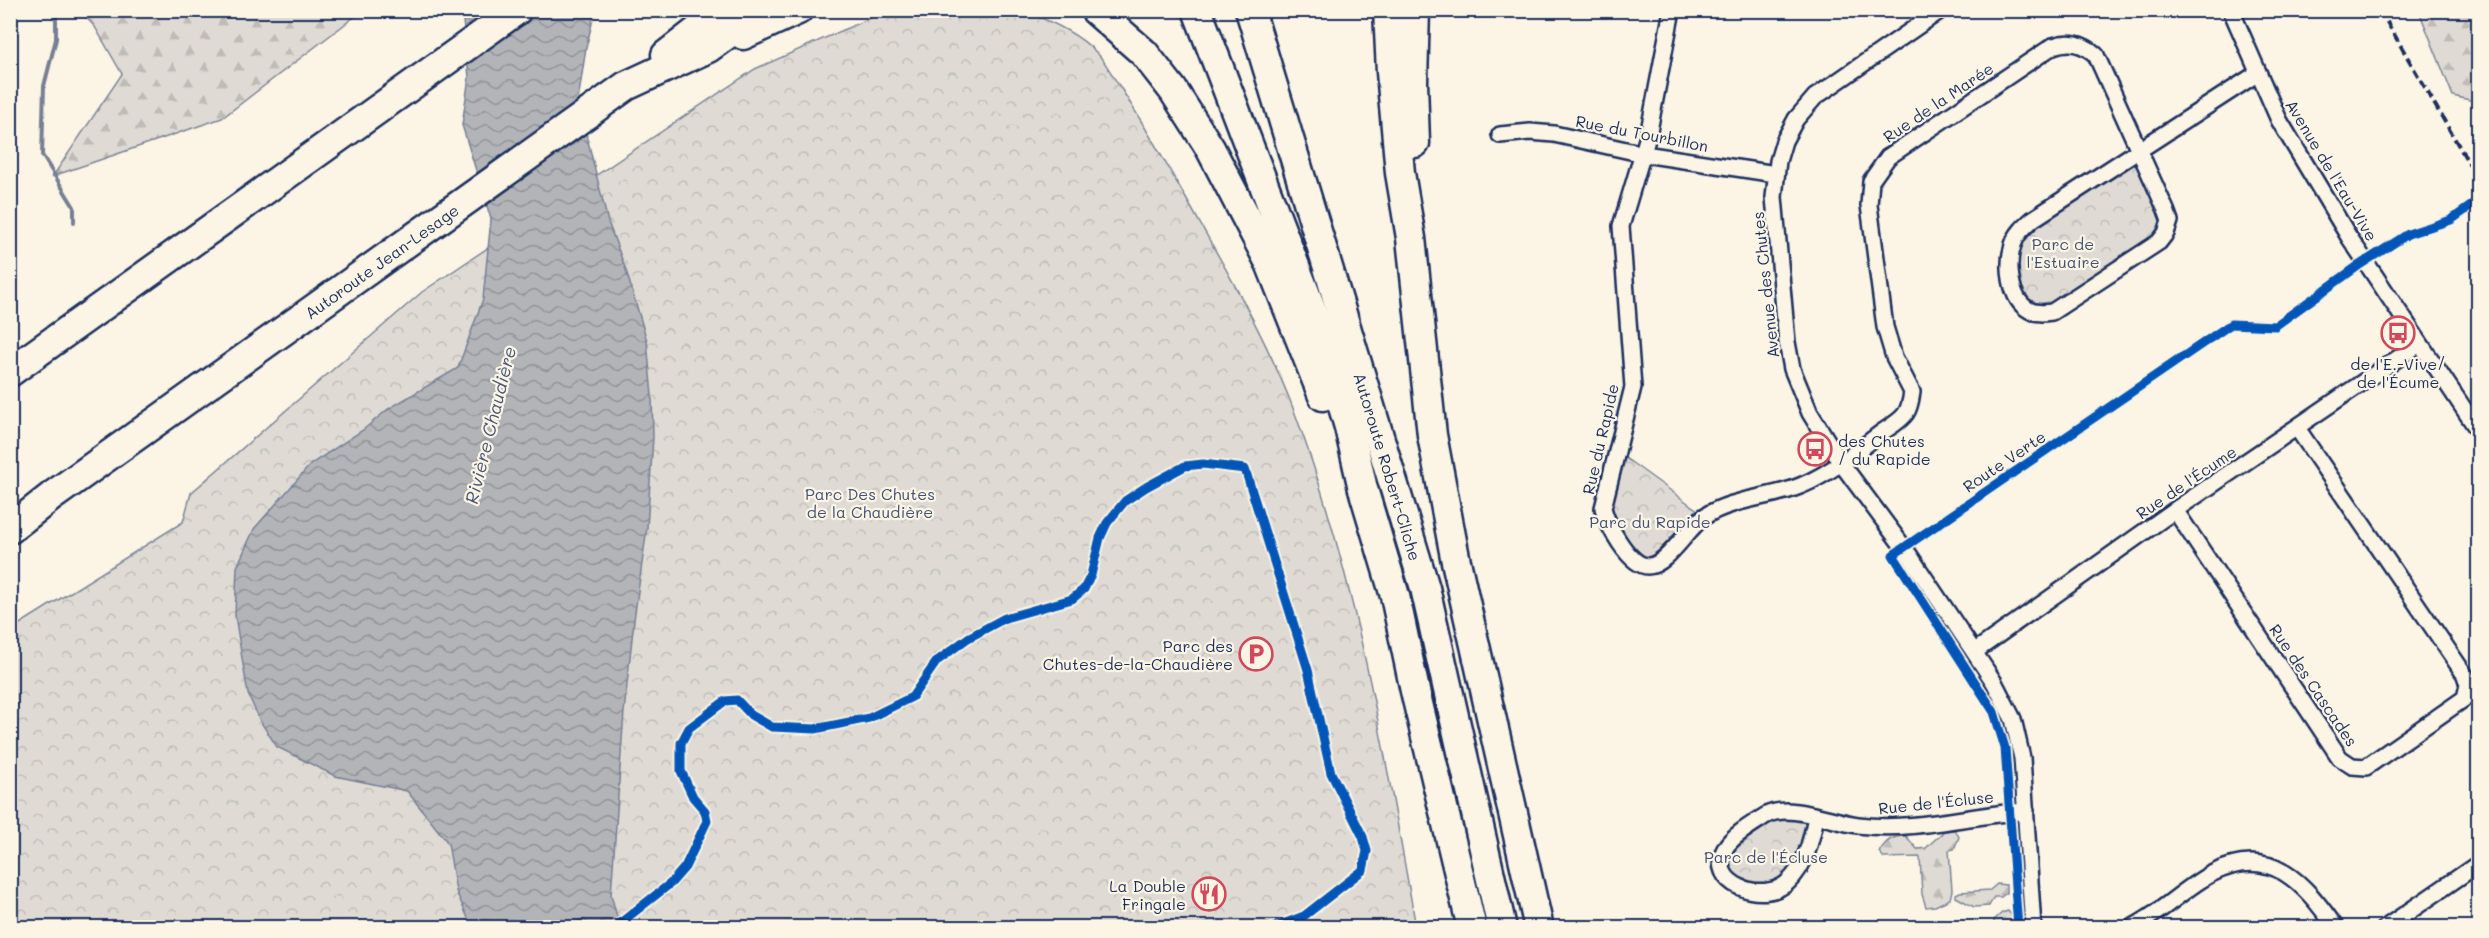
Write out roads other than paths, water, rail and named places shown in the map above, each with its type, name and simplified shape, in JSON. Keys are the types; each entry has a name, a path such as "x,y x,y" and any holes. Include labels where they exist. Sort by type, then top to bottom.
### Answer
{"highway":[{"path":"10,372 517,10"},
{"path":"626,86 724,10"},
{"name":"Autoroute Jean-Lesage","path":"10,529 62,489 411,238 626,86 708,48 761,10"},
{"path":"708,48 798,10"},
{"path":"1095,10 1144,53 1173,90 1210,148 1270,263 1363,489"},
{"path":"1197,10 1324,342 1349,427 1363,489 1395,596 1415,691 1472,927"},
{"name":"Autoroute Robert-Cliche","path":"1250,10 1419,566 1502,927"},
{"path":"1388,10 1400,173 1411,238 1432,435 1455,557 1539,927"},
{"path":"1411,238 1416,194 1413,82 1415,10"},
{"path":"1491,716 1525,812 1559,927"},
{"path":"1437,776 1436,828 1453,927"}],"street":[{"name":"Rue du Rapide","path":"1672,10 1644,154 1623,214 1620,237 1633,387 1603,508 1606,519 1631,559 1639,564 1650,566 1662,561 1706,516 1722,509 1794,488 1841,463"},
{"name":"Avenue des Chutes","path":"1941,10 1815,97 1796,119 1784,141 1776,174 1775,218 1787,342 1792,369 1810,413 1841,463 1910,556 1994,682 2013,719 2022,758 2034,927"},
{"name":"Avenue de l'Eau-Vive","path":"2231,10 2279,120 2349,237 2478,430"},
{"name":"Rue de la Marée","path":"1841,463 1905,415 1912,392 1894,357 1885,327 1869,205 1871,180 1888,157 2053,46 2064,42 2087,47 2096,55 2139,152"},
{"path":"2139,152 2170,221 2166,233 2159,242 2052,312 2039,314 2028,310 2017,299 2010,276 2013,243 2021,231 2033,219 2258,73"},
{"name":"Rue du Tourbillon","path":"1500,135 1530,132 1554,134 1644,154 1776,174"},
{"name":"Rue de l'Écume","path":"1974,652 2175,510 2419,344"},
{"name":"Rue des Cascades","path":"2175,510 2340,758 2352,766 2366,767 2465,698 2468,685 2465,675 2296,428"},
{"name":"Rue de l'Écluse","path":"1816,817 1809,850 1798,871 1786,885 1772,890 1752,891 1737,888 1722,872 1721,857 1727,845 1772,812 1792,811 1878,828 1914,826 2026,811"},
{"path":"2131,927 2146,920 2211,874 2239,864 2267,864 2289,875 2312,894 2336,927"},
{"path":"2385,927 2478,864"}],"water":[{"name":"Rivière Chaudière","path":"462,11 595,11 586,48 578,101 608,222 626,270 647,341 652,396 653,437 647,528 624,712 611,895 620,927 472,927 456,891 448,843 407,791 335,776 277,747 260,721 248,694 235,616 237,567 254,529 311,464 363,430 388,409 458,368 483,299 491,219 462,125 469,77"}],"waterway":[{"path":"56,10 56,39 44,86 42,155 74,207 74,222"}],"railway":[{"path":"2380,10 2478,179"}],"place":[{"name":"de l'E.-Vive/ de l'Écume","path":"2398,333"},
{"name":"des Chutes / du Rapide","path":"1815,449"},
{"name":"Parc des Chutes-de-la-Chaudière","path":"1256,654"},
{"name":"La Double Fringale","path":"1209,894"}],"park label":[{"name":"Parc de l'Estuaire","path":"2063,252"},
{"name":"Parc Des Chutes de la Chaudière","path":"870,502"},
{"name":"Parc du Rapide","path":"1650,521"},
{"name":"Parc de l'Écluse","path":"1766,856"}]}
